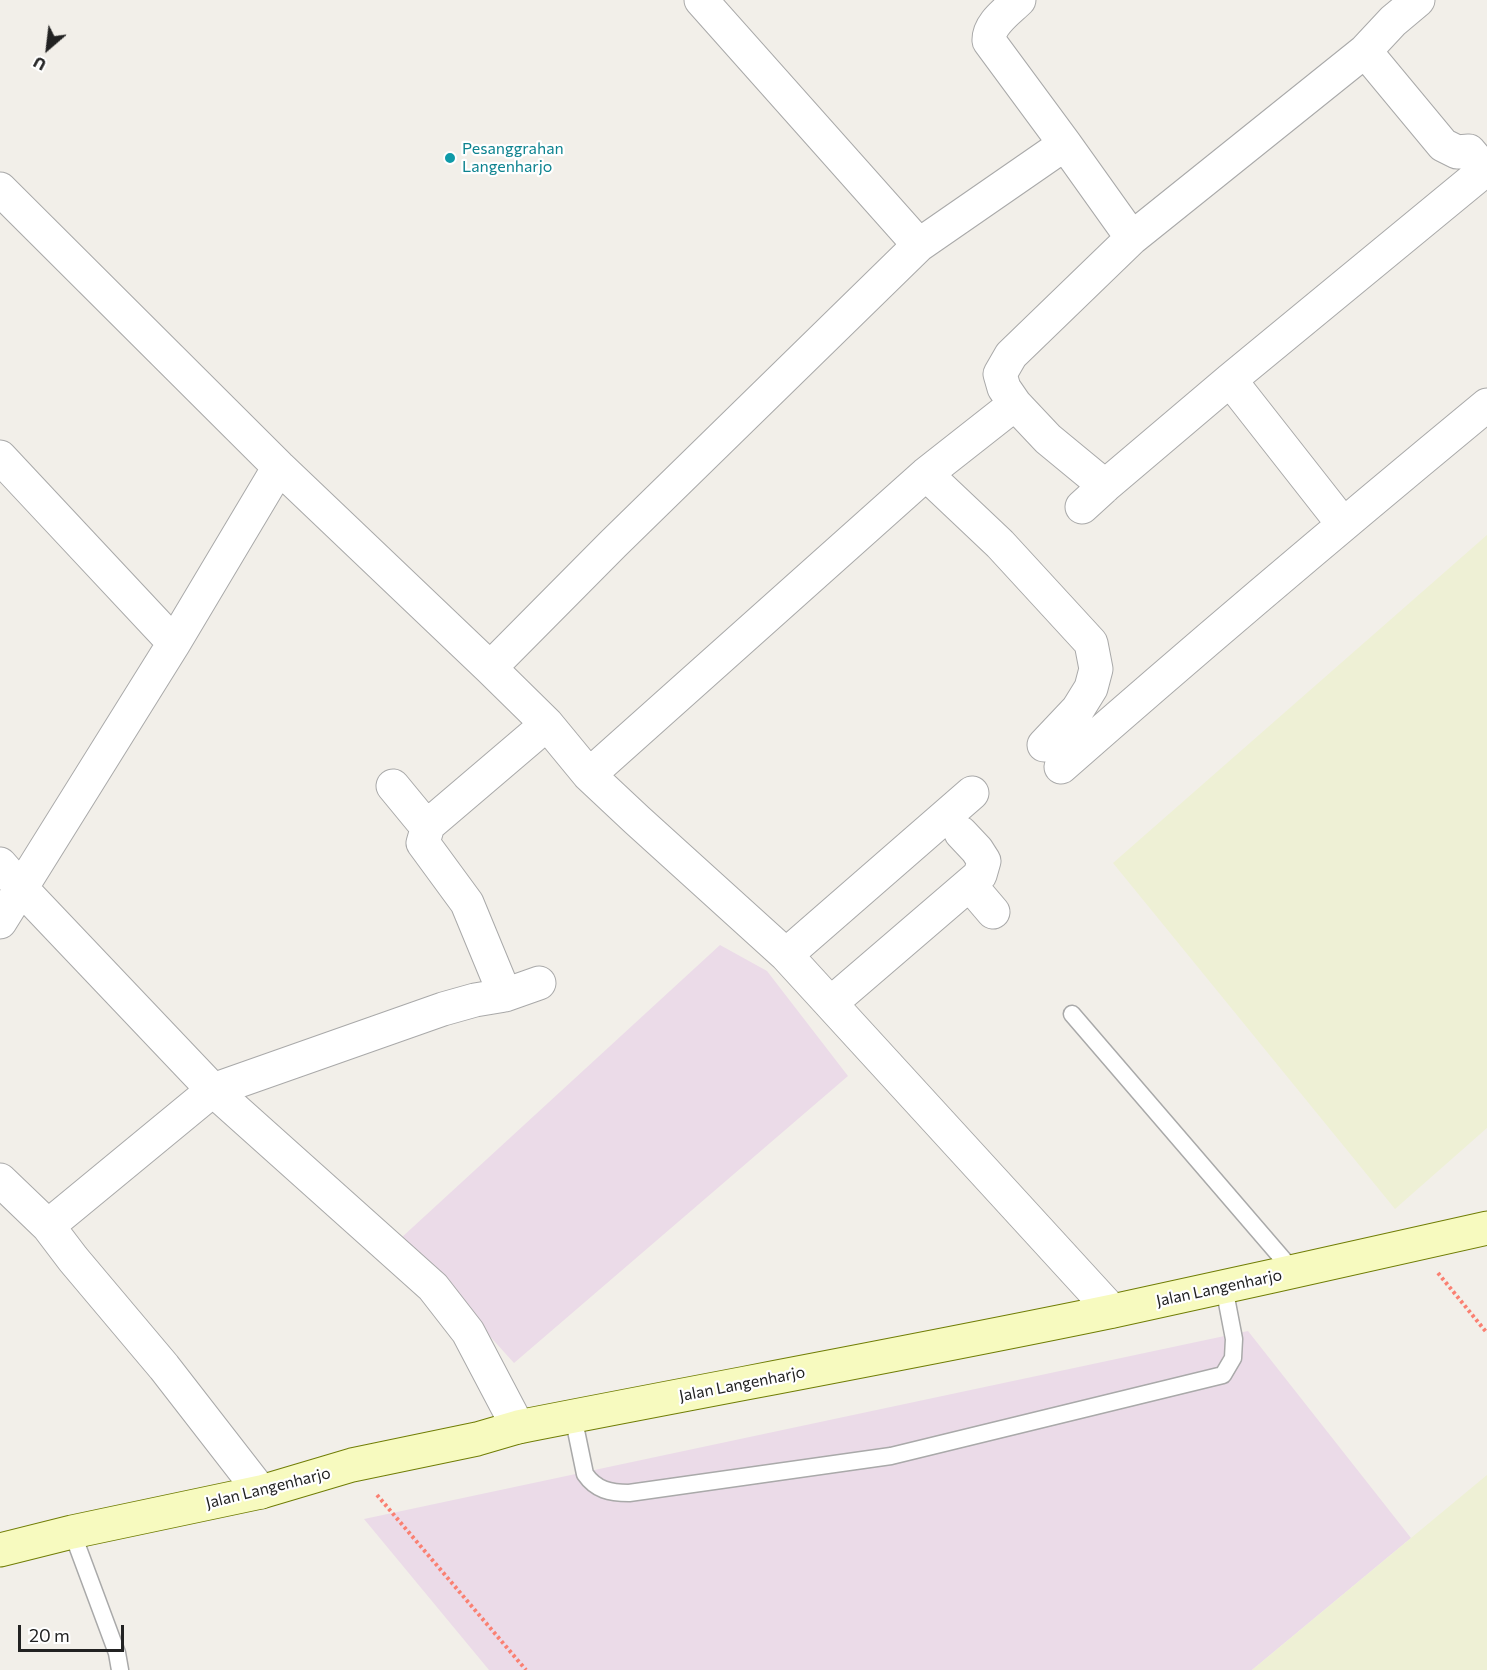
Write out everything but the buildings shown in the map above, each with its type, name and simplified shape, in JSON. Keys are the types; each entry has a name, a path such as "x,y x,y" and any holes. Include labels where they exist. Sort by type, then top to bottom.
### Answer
{"street":[{"path":"701,0 920,245"},
{"path":"1019,0 993,27 989,34 989,41 1132,238"},
{"path":"1418,0 1385,10 1365,51 1132,238 1011,355 1000,374 1004,388 1015,404 1048,439 1093,497 1230,380 1482,157"},
{"path":"1365,51 1443,145 1457,152 1482,157"},
{"path":"490,668 613,544 920,245 1065,144"},
{"path":"0,189 279,467 547,724 589,775 786,955 1112,1311"},
{"path":"1230,380 1344,524"},
{"path":"589,775 926,474 1015,404"},
{"path":"926,474 1000,544 1091,643 1096,669 1091,688 1052,756 1204,642 1487,405"},
{"path":"0,457 174,643"},
{"path":"0,922 174,643 279,467"},
{"path":"393,786 420,820 426,823 432,822 547,724"},
{"path":"786,955 972,793"},
{"path":"429,822 423,843 467,903 505,995"},
{"path":"831,1003 980,875 984,861 961,833"},
{"path":"0,864 213,1090 433,1287 468,1332 518,1427"},
{"path":"970,885 993,912"},
{"path":"48,1226 213,1090 443,1009 505,995 539,983"},
{"path":"0,1180 48,1226 164,1367 261,1492"},
{"name":"Jalan Langenharjo","path":"0,1550 72,1532 261,1492 352,1466 477,1439 518,1427 1112,1311 1487,1228"}],"lane":[{"path":"1072,1014 1294,1272"},
{"path":"573,1416 585,1474 599,1488 617,1493 891,1456 1222,1375 1233,1358 1234,1339 1224,1287"},
{"path":"72,1532 117,1653 120,1670"}],"path":[{"path":"1414,1245 1487,1333"},
{"path":"352,1466 526,1670"}],"shaded area":[{"path":"720,945 767,971 848,1076 514,1363 401,1238"},
{"path":"1248,1331 1411,1538 1252,1670 489,1670 364,1519"}],"green space":[{"path":"1487,535 1487,1128 1395,1209 1113,863"},
{"path":"1487,1475 1487,1670 1252,1670 1411,1538"}],"place":[{"name":"Pesanggrahan Langenharjo","path":"450,158"}]}
